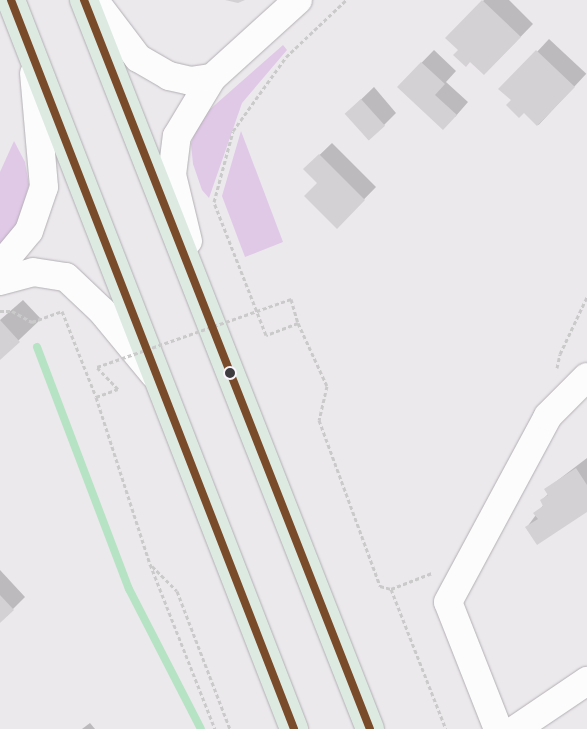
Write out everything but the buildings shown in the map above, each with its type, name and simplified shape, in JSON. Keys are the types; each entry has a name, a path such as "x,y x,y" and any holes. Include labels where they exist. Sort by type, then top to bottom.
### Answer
{"highway":[{"path":"11,0 294,729"},
{"path":"84,0 370,729"}],"street":[{"path":"94,0 138,58 168,76 190,81 212,78"},
{"path":"205,308 172,175 177,136 212,78 298,0"},
{"path":"0,266 29,231 44,186 42,136 32,54"},
{"path":"0,281 33,272 66,277 102,311 158,379"},
{"path":"498,729 448,602 548,416 587,377"},
{"path":"516,729 587,681"}],"path":[{"path":"298,323 266,335 214,202 233,131 286,57 346,0"},
{"path":"556,372 560,354 587,297"},
{"path":"96,397 118,389 97,367 292,299 298,323 327,386 320,420 380,586 391,589 432,573"},
{"path":"0,311 12,311 32,322 62,311 96,397 150,564 215,729"},
{"path":"150,564 177,591 230,729"},
{"path":"391,589 446,729"}],"shaded area":[{"path":"283,45 287,50 242,103 209,198 202,190 193,164 191,144 197,125 208,111"},
{"path":"241,131 283,242 245,257 222,196"},
{"path":"14,141 25,162 29,185 14,235 0,247 0,172"}],"waterway":[{"path":"37,347 129,589 201,729"}],"transit line":[{"path":"11,0 294,729"},
{"path":"84,0 370,729"}]}
